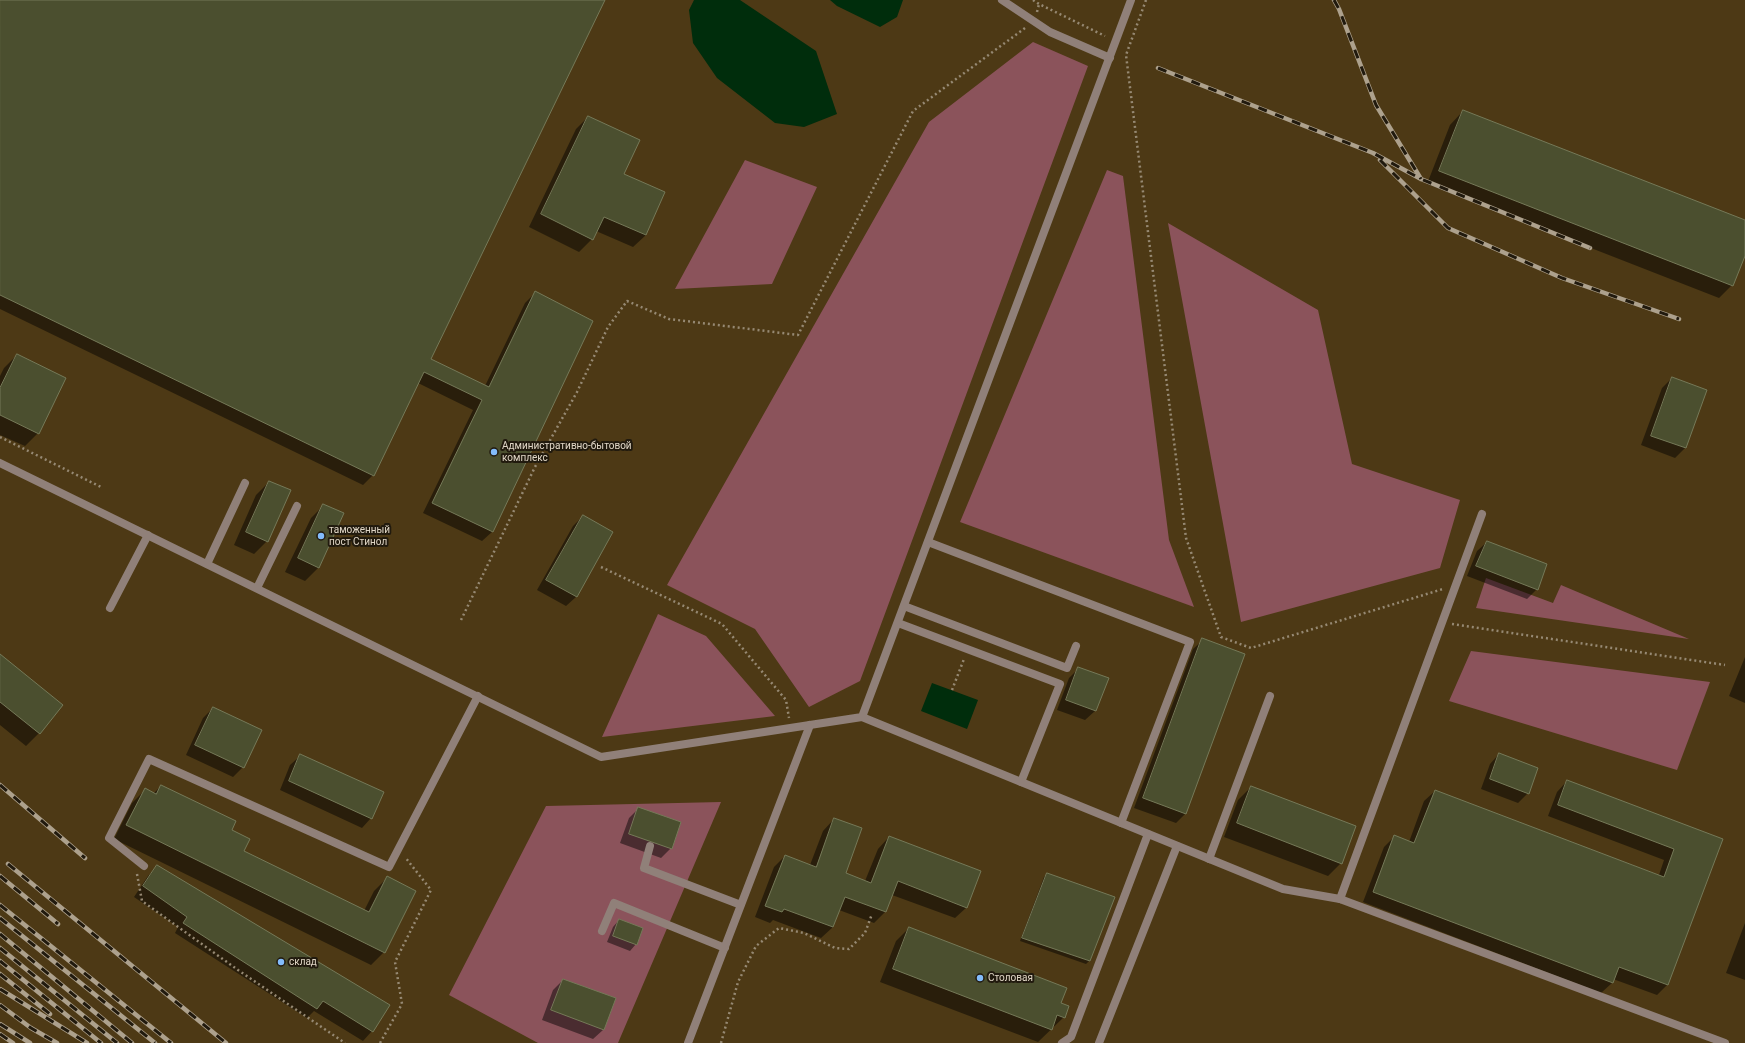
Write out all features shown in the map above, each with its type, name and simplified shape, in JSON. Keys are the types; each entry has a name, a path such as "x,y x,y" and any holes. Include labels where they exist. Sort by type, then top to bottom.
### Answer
{"street":[{"path":"1002,0 1050,32 1110,58"},
{"path":"862,717 1131,0"},
{"path":"0,463 601,756 862,717 1283,889 1340,899 1725,1043"},
{"path":"207,564 245,483"},
{"path":"257,588 297,506"},
{"path":"1340,899 1482,514"},
{"path":"110,608 148,535"},
{"path":"928,542 1190,642 1121,823"},
{"path":"904,606 1067,668 1076,646"},
{"path":"898,623 1060,684 1021,782"},
{"path":"144,866 109,838 149,759 389,867 478,696"},
{"path":"1209,859 1270,696"},
{"path":"688,1043 810,725"},
{"path":"1062,1043 1071,1037 1148,834"},
{"path":"650,846 644,868 741,905"},
{"path":"1099,1043 1177,846"},
{"path":"602,931 614,903 725,948"}],"path":[{"path":"1033,0 1105,37 1108,30"},
{"path":"1146,0 1126,55 1186,538 1220,637 1251,648 1456,585"},
{"path":"461,620 535,467 577,392 608,327 627,301 670,319 798,335 913,111 1034,21 1039,4"},
{"path":"0,437 103,488"},
{"path":"601,567 722,624 786,700 791,728"},
{"path":"1442,623 1725,665"},
{"path":"952,690 968,649"},
{"path":"380,1043 402,1004 395,962 431,890 399,848"},
{"path":"134,858 142,901 238,970 344,1043"},
{"path":"721,1043 738,982 756,946 779,928 804,933 835,948 849,949 865,933 872,914"}],"shaded area":[{"path":"0,0 1745,0 1745,1043 0,1043"},
{"path":"694,0 740,0 816,51 837,114 804,127 775,123 717,78 693,43 689,10"},
{"path":"830,0 903,0 897,17 880,27 837,6"},
{"path":"1033,42 1088,66 860,681 809,707 755,629 667,585 929,122"},
{"path":"745,160 817,187 772,284 675,289"},
{"path":"1107,170 1123,176 1169,540 1194,607 960,522"},
{"path":"1168,223 1318,310 1352,464 1460,500 1440,568 1241,622"},
{"path":"1486,578 1553,603 1561,585 1689,639 1476,608"},
{"path":"658,614 706,636 775,716 602,737"},
{"path":"1471,651 1710,682 1677,770 1449,701"},
{"path":"932,683 978,700 967,729 921,711"},
{"path":"721,802 618,1043 538,1043 449,995 546,806"}],"building":[{"path":"0,0 605,0 431,359 489,387 535,291 593,321 493,532 432,503 482,400 424,372 374,476 0,295"},
{"path":"1463,110 1745,220 1745,256 1733,286 1439,171"},
{"path":"588,116 640,140 624,174 665,192 646,235 604,217 593,240 541,214"},
{"path":"17,354 66,378 39,434 0,415 0,388"},
{"path":"1672,377 1707,390 1686,448 1651,436"},
{"path":"269,481 291,490 268,542 246,532"},
{"name":"таможенный пост Стинол","path":"323,504 344,513 319,568 298,558"},
{"path":"583,515 613,532 577,597 546,580"},
{"path":"1487,541 1547,564 1538,590 1476,566"},
{"path":"1202,638 1245,654 1186,814 1143,798"},
{"path":"0,654 63,705 40,734 0,702"},
{"path":"1078,667 1109,678 1096,711 1066,700"},
{"path":"213,707 262,730 244,768 195,745"},
{"path":"1499,753 1538,768 1529,794 1490,779"},
{"path":"300,754 384,792 372,819 289,781"},
{"path":"1567,780 1723,839 1668,985 1619,967 1613,983 1373,892 1394,835 1414,843 1435,790 1664,877 1674,849 1558,805"},
{"path":"161,785 236,821 232,830 250,839 244,851 369,912 387,876 416,891 385,953 126,825 145,788 156,794"},
{"path":"1251,786 1356,826 1342,864 1237,823"},
{"path":"638,807 681,822 672,849 629,834"},
{"path":"834,818 862,828 846,873 871,883 889,836 981,871 967,908 898,881 886,912 845,897 833,927 784,909 782,912 765,906 785,855 816,867"},
{"name":"склад","path":"157,865 390,1005 373,1032 323,1001 317,1009 183,923 187,917 143,886"},
{"path":"1047,873 1115,897 1090,961 1022,938"},
{"path":"619,919 643,928 637,945 613,936"},
{"name":"Столовая","path":"909,927 1067,988 1061,1003 1069,1006 1065,1018 1057,1015 1052,1030 893,969"},
{"path":"563,979 616,998 604,1030 551,1010"}],"railway":[{"path":"1334,0 1339,9 1376,105 1421,179"},
{"path":"1158,68 1373,153 1421,179 1590,248"},
{"path":"1380,160 1448,228 1562,278 1679,319"},
{"path":"0,785 85,858"},
{"path":"8,864 226,1043"},
{"path":"0,876 58,924"},
{"path":"0,905 171,1043"},
{"path":"0,918 155,1043"},
{"path":"0,934 132,1043"},
{"path":"0,948 117,1043"},
{"path":"0,961 101,1043"},
{"path":"0,974 50,1014"},
{"path":"0,989 87,1043"},
{"path":"0,1005 31,1028 57,1043"},
{"path":"0,1024 30,1043"},
{"path":"0,1034 13,1043"}],"place":[{"name":"Административно-бытовой комплекс","path":"494,452"},
{"name":"таможенный пост Стинол","path":"321,536"},
{"name":"склад","path":"281,962"},
{"name":"Столовая","path":"980,978"}]}
